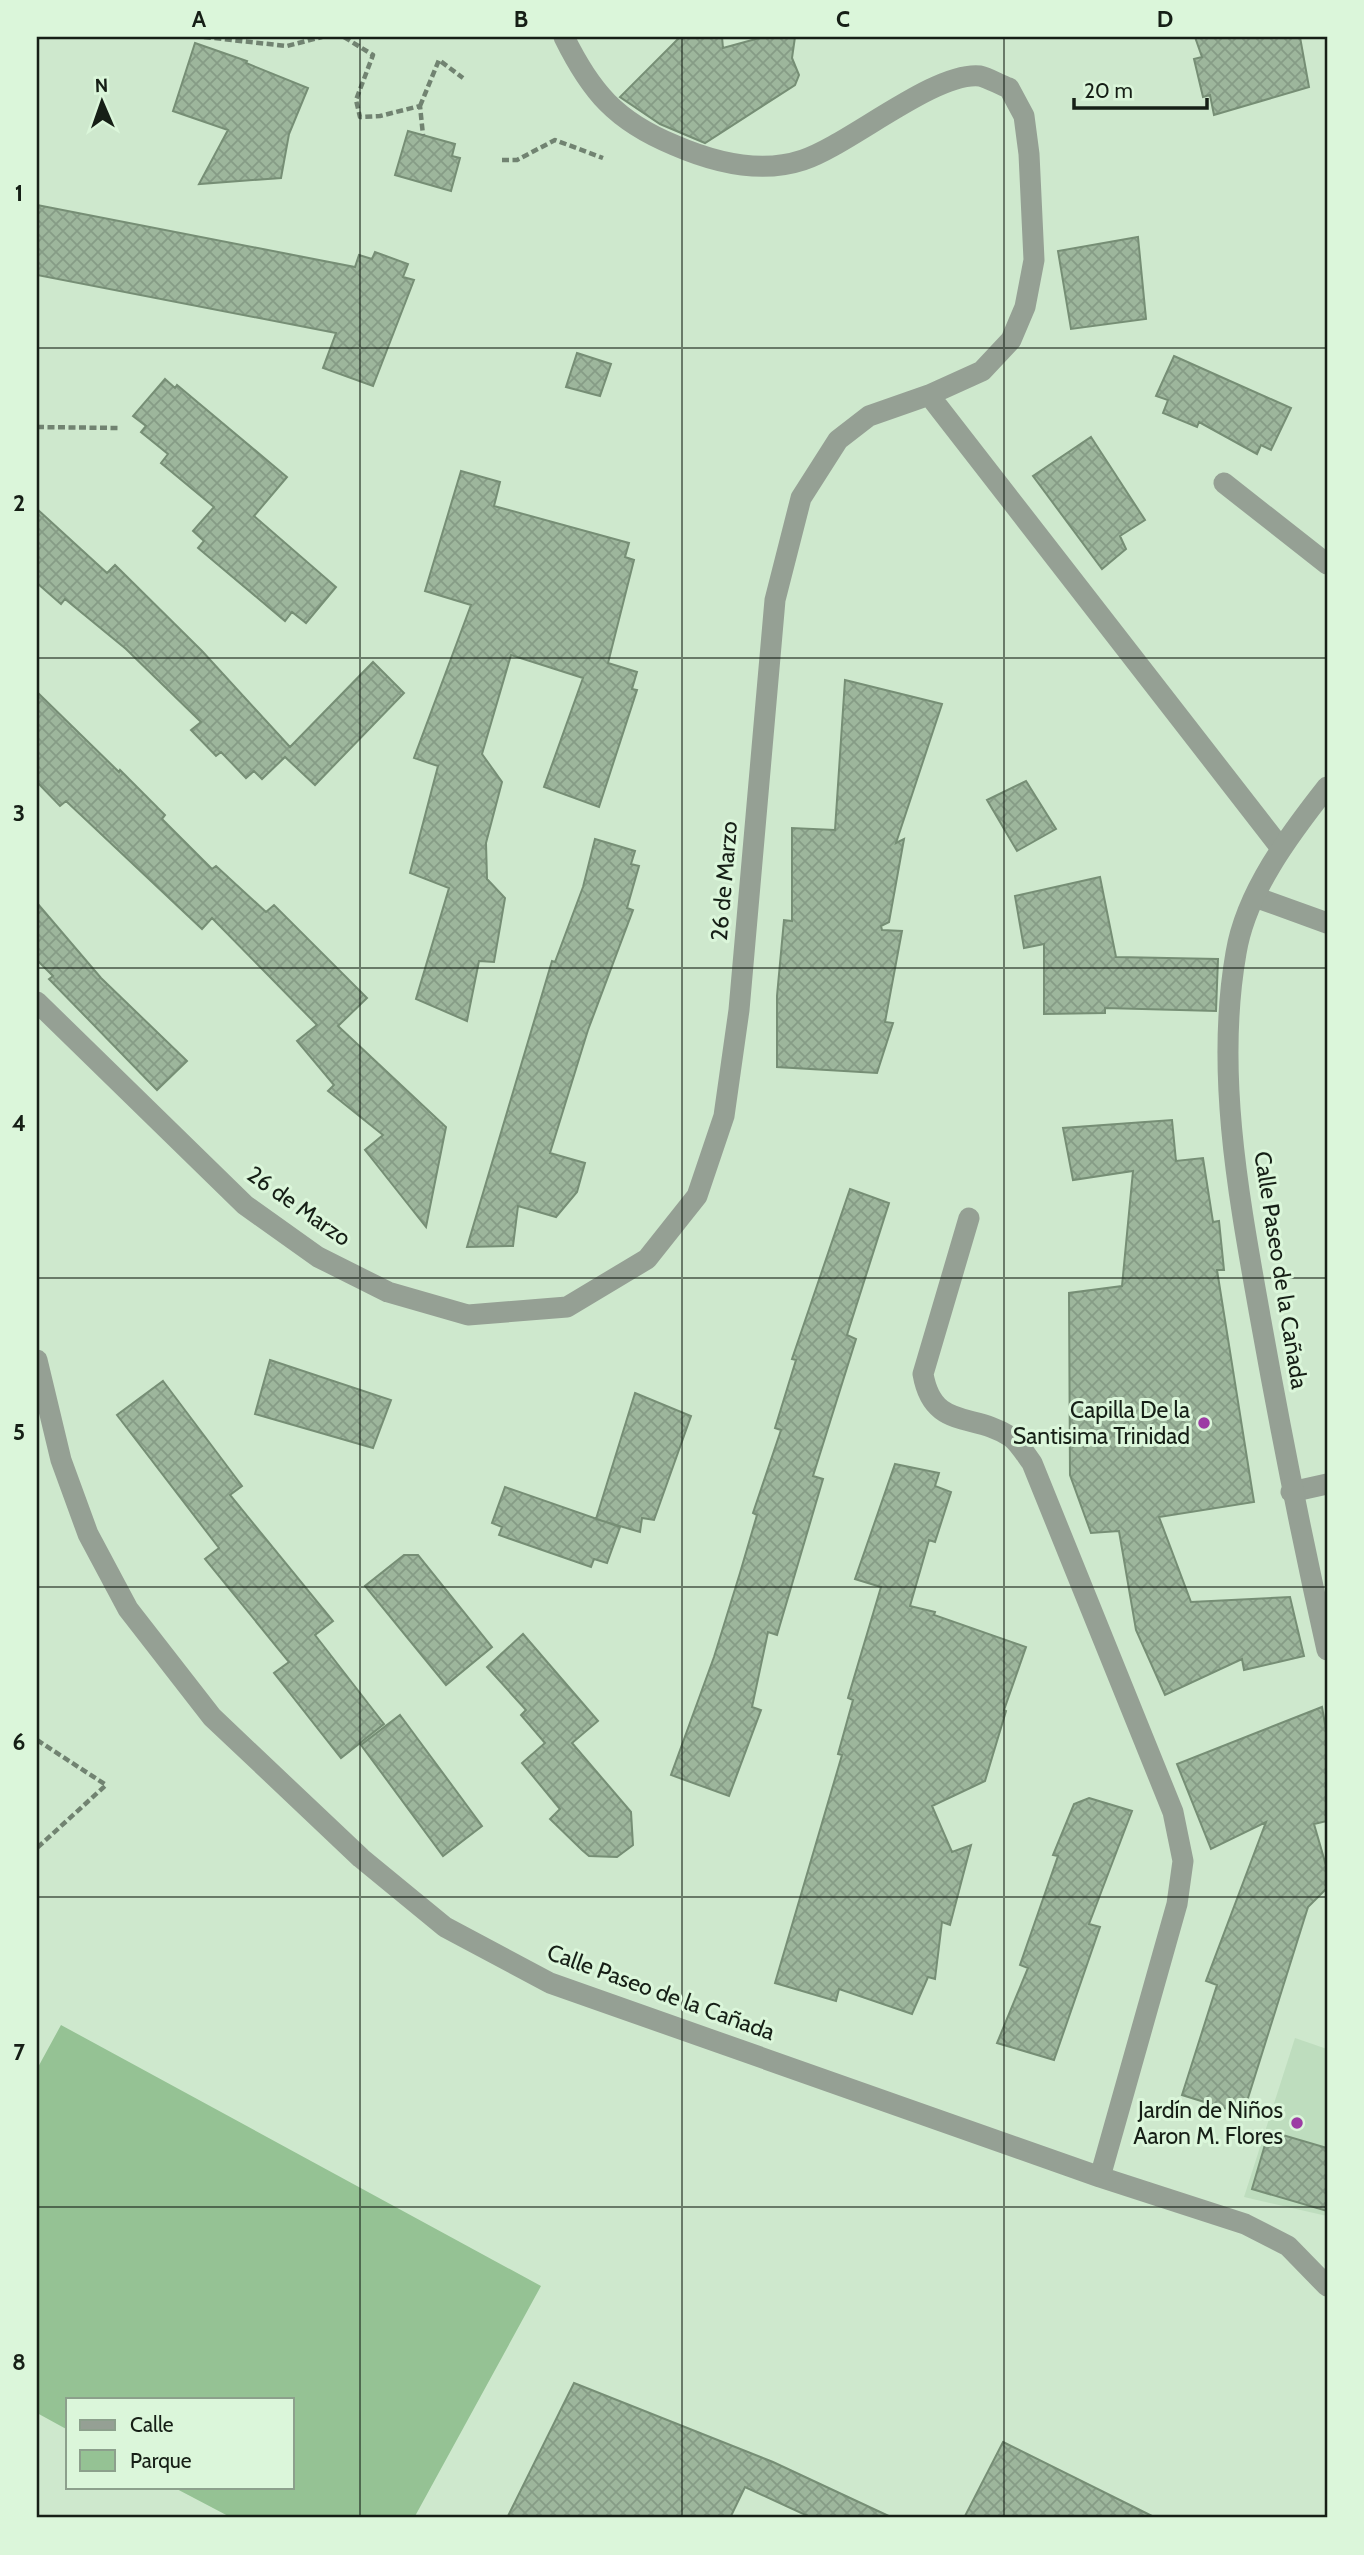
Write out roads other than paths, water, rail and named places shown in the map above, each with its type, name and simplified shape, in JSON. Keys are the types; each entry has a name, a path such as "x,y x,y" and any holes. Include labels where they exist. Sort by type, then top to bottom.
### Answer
{"street":[{"name":"26 de Marzo","path":"37,1002 245,1205 318,1257 388,1292 468,1315 567,1307 647,1259 697,1196 724,1116 739,1010 775,600 801,498 838,440 869,416 929,395 982,372 1011,340 1025,307 1034,260 1029,154 1024,116 1009,88 979,76 946,82 803,160 754,167 698,156 643,132 600,98 564,37"},
{"path":"929,395 1280,847"},
{"path":"1224,483 1327,564"},
{"name":"Calle Paseo de la Cañada","path":"1327,787 1280,847 1255,897 1236,950 1228,1036 1237,1186 1291,1492 1327,1650"},
{"path":"1255,897 1327,923"},
{"path":"969,1219 923,1374 927,1395 938,1408 1012,1437 1032,1463 1173,1812 1183,1861 1177,1904 1100,2176"},
{"name":"Calle Paseo de la Cañada","path":"37,1360 61,1460 88,1534 128,1609 212,1717 361,1858 445,1927 550,1983 1100,2176 1245,2224 1288,2246 1327,2286"},
{"path":"1291,1492 1327,1484"}],"place":[{"name":"Capilla De la Santisima Trinidad","path":"1204,1423"},
{"name":"Jardín de Niños Aaron M. Flores","path":"1297,2123"}]}
